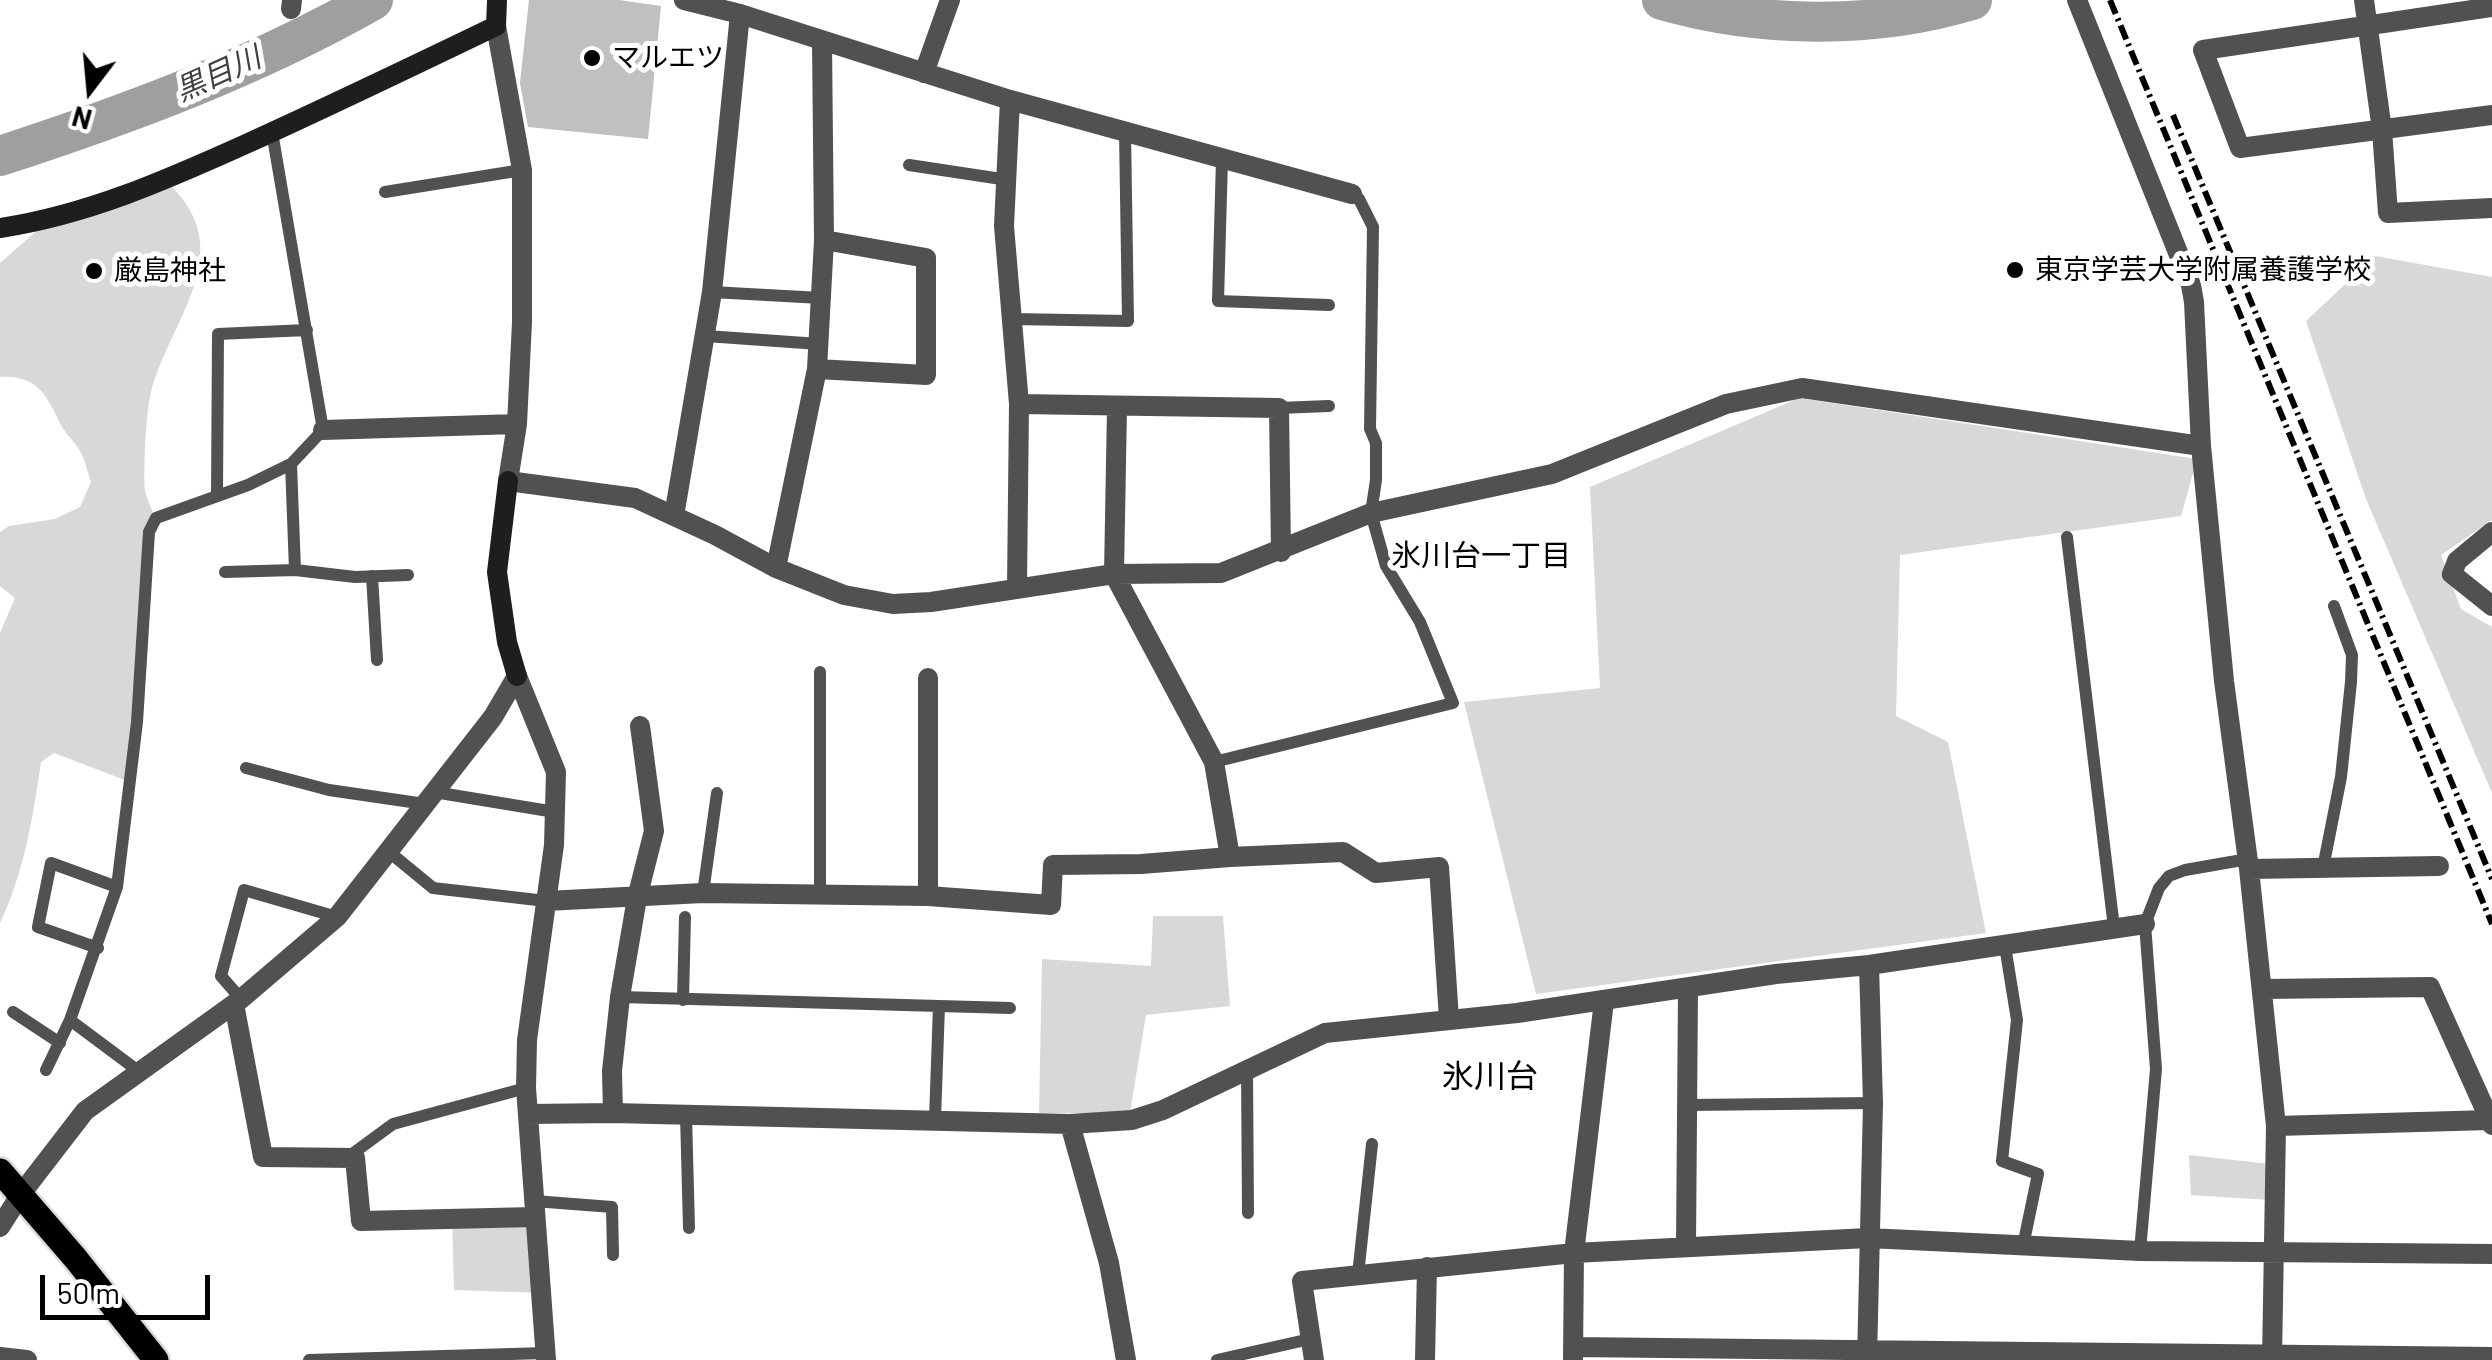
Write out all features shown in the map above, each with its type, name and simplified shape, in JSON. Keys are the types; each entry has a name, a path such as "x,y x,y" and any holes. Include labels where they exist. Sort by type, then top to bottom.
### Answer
{"main road":[{"path":"0,1171 155,1360"}],"street":[{"path":"497,0 496,26 522,170 524,249 517,424 498,572 507,642 556,772 526,1088 546,1356"},
{"path":"684,0 740,14 1010,100 1352,194"},
{"path":"924,73 950,0"},
{"path":"2077,0 2191,285 2224,681 2249,864 2276,1126 2272,1357"},
{"path":"2364,0 2382,130 2388,213 2492,208"},
{"path":"2492,8 2203,50 2240,148 2492,115"},
{"path":"674,516 712,292 740,14"},
{"path":"0,228 44,221 101,204 184,172 496,26"},
{"path":"776,568 820,344 824,240 822,42"},
{"path":"1010,100 1004,226 1018,404 1017,588"},
{"path":"817,370 926,375 926,258 824,240"},
{"path":"508,481 635,498 776,568 844,595 893,604 1114,574 1221,573 1371,513 1552,474 1726,404 1802,388 2202,446"},
{"path":"1018,404 1278,408 1280,552"},
{"path":"1117,406 1114,574 1214,762 1230,857"},
{"path":"322,430 517,424"},
{"path":"2492,532 2457,562 2452,574 2492,606"},
{"path":"0,1227 85,1110 238,1002 338,917 493,717 518,676"},
{"path":"928,678 928,896"},
{"path":"613,1113 612,1071 620,997 654,831 640,726"},
{"path":"546,901 703,892 928,896 1051,905 1053,865 1342,852 1376,873 1440,867 1449,1019"},
{"path":"2249,864 2323,868 2439,866"},
{"path":"528,1114 1070,1124 1132,1120 1325,1033 1604,1001 2144,924"},
{"path":"1868,1355 1873,1103 1869,965"},
{"path":"2263,989 2430,987 2491,1123 2276,1126"},
{"path":"1686,1246 1688,988"},
{"path":"1604,1001 1574,1253 1573,1354 2492,1356"},
{"path":"238,1002 263,1158 355,1158 361,1221 534,1209"},
{"path":"1070,1124 1108,1263 1126,1360"},
{"path":"1312,1350 1302,1281 1574,1253 1868,1238 2140,1250 2492,1254"},
{"path":"1425,1360 1427,1268"},
{"path":"0,1357 27,1360"}],"lane":[{"path":"46,1070 98,948 117,887 137,722 149,532 156,518 248,485 291,464 322,430 272,132"},
{"path":"1012,319 1128,321 1125,132"},
{"path":"1222,159 1218,301 1330,305"},
{"path":"909,165 1008,180"},
{"path":"384,192 522,170"},
{"path":"1214,762 1453,703 1420,622 1386,566 1371,513 1376,480 1376,443 1370,428 1373,227 1359,199 1352,194"},
{"path":"712,292 821,298"},
{"path":"217,494 218,334 307,330"},
{"path":"706,336 820,344"},
{"path":"1278,408 1329,406"},
{"path":"291,464 296,570"},
{"path":"2066,537 2114,928"},
{"path":"225,572 296,570 408,575"},
{"path":"372,576 377,660"},
{"path":"2323,868 2340,777 2352,668 2352,655 2334,606"},
{"path":"820,672 820,894"},
{"path":"246,768 329,790 555,812"},
{"path":"703,892 717,793"},
{"path":"388,851 433,888 546,901"},
{"path":"98,948 38,927 52,864 117,887"},
{"path":"2140,1250 2156,1068 2144,924 2169,876 2185,870 2249,864"},
{"path":"238,1002 221,976 244,890 338,917"},
{"path":"683,1000 686,916"},
{"path":"2004,946 2017,1020 2002,1161 2038,1174 2023,1246"},
{"path":"620,997 1010,1008"},
{"path":"935,1119 938,1006"},
{"path":"12,1012 60,1042"},
{"path":"70,1020 138,1070"},
{"path":"1248,1070 1248,1213"},
{"path":"346,1158 393,1124 526,1088"},
{"path":"1689,1105 1873,1103"},
{"path":"686,1114 690,1228"},
{"path":"1358,1275 1372,1144"},
{"path":"534,1209 612,1207 613,1255"},
{"path":"1216,1360 1312,1350"},
{"path":"310,1360 546,1356"}],"shaded area":[{"path":"172,187 191,212 200,237 200,263 149,400 144,483 153,513 144,532 130,782 54,753 41,762 21,865 0,923 0,633 15,598 0,586 0,532 9,526 55,519 80,507 91,482 79,449 40,390 24,380 0,377 0,263 40,228"},
{"path":"2375,256 2492,277 2492,520 2441,555 2461,609 2492,627 2492,793 2366,499 2306,321"},
{"path":"1799,398 2197,459 2181,516 1900,555 1896,716 1948,742 1986,933 1536,994 1464,702 1600,688 1590,487"},
{"path":"1153,916 1223,916 1230,1006 1146,1015 1130,1113 1039,1113 1042,959 1151,966"},
{"path":"2189,1155 2270,1164 2270,1200 2191,1195"},
{"path":"452,1217 537,1220 542,1293 454,1290"}],"building":[{"path":"529,0 619,0 661,6 648,139 528,127 520,83"}],"waterway":[{"name":"黒目川","path":"0,156 191,87 283,47 373,0"},
{"name":"黒目川","path":"1662,0 1738,16 1817,22 1896,17 1972,0"}],"railway":[{"path":"2110,0 2492,924"},
{"path":"2173,115 2492,879"}],"place":[{"name":"マルエツ","path":"592,58"},
{"name":"東京学芸大学附属養護学校","path":"2015,270"},
{"name":"厳島神社","path":"94,271"}],"district":[{"name":"氷川台一丁目","path":"1481,556"},
{"name":"氷川台","path":"1490,1076"}]}
